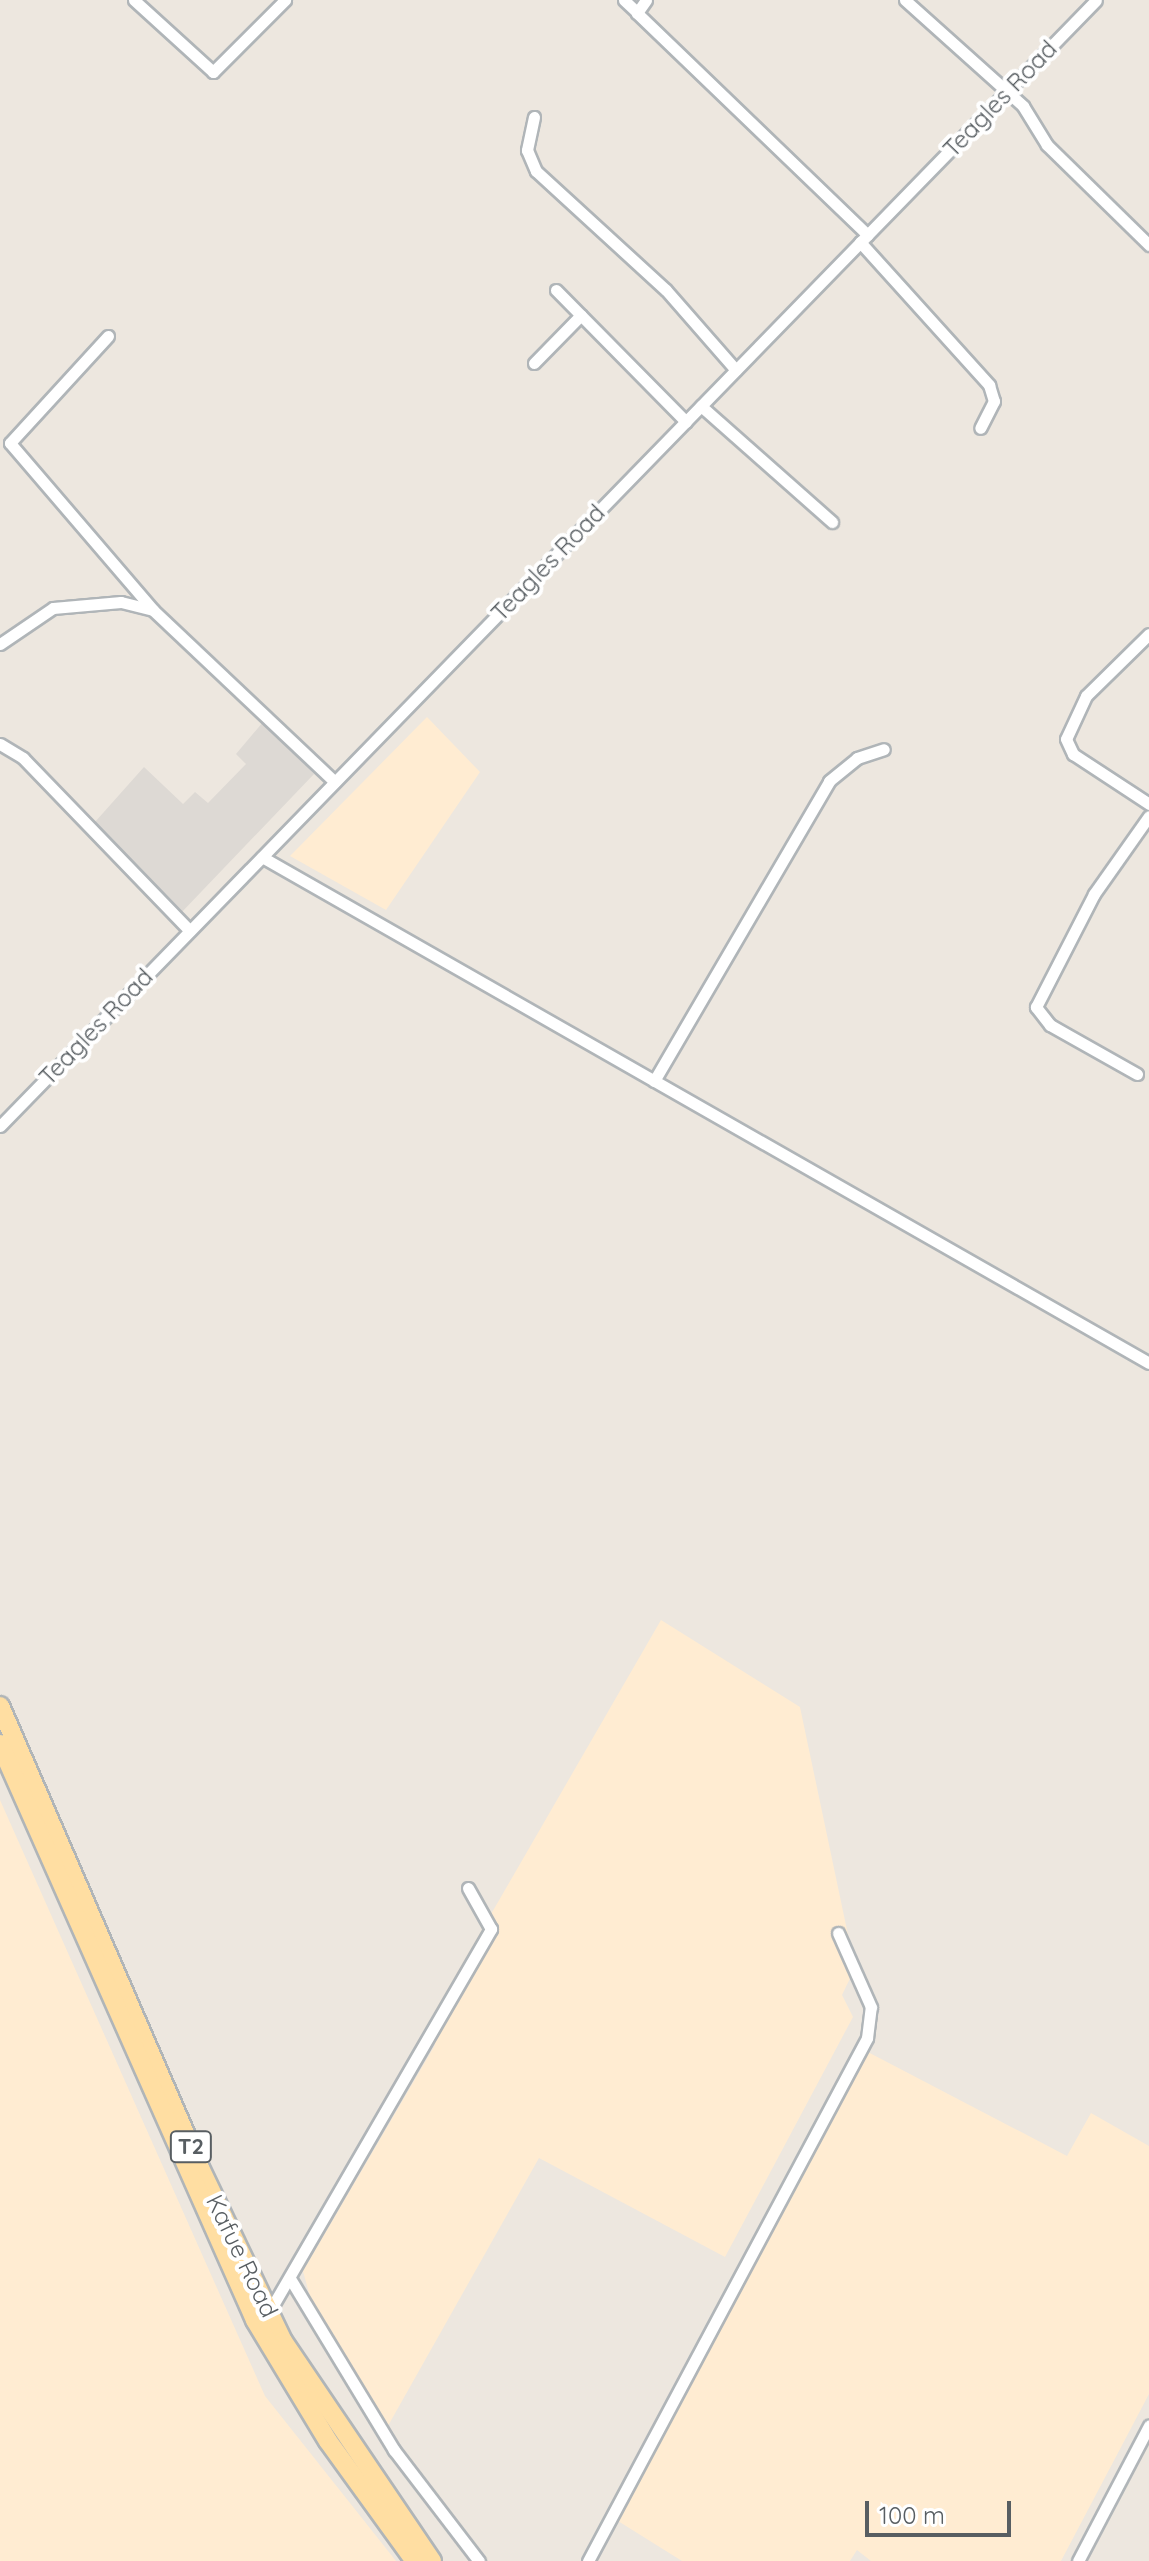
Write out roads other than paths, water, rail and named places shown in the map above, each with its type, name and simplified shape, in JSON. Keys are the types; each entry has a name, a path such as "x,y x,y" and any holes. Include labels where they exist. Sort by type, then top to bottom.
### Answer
{"main road":[{"name":"Kafue Road","path":"0,1706 269,2312 303,2375 432,2561"},
{"name":"Kafue Road","path":"0,1744 255,2320 328,2441 415,2561"}],"street":[{"path":"134,0 213,72 285,0"},
{"path":"624,0 864,238 989,385 994,401 980,428"},
{"path":"636,11 646,0"},
{"path":"905,0 1004,95 1023,106 1047,145 1149,245"},
{"name":"Teagles Road","path":"0,1126 1096,0"},
{"path":"534,117 527,150 536,171 666,290 736,370"},
{"path":"556,290 686,422"},
{"path":"534,363 581,315"},
{"path":"108,336 10,443 153,610 335,782"},
{"path":"701,406 832,522"},
{"path":"0,644 53,608 121,602 153,610"},
{"path":"1149,634 1086,696 1066,739 1073,754 1149,804"},
{"path":"0,744 23,758 190,931"},
{"path":"654,1081 829,781 857,758 884,749"},
{"path":"1137,1074 1050,1025 1036,1007 1094,894 1149,816"},
{"path":"262,857 1149,1363"},
{"path":"269,2312 291,2280 491,1929 468,1888"},
{"path":"588,2561 867,2038 871,2007 838,1933"},
{"path":"291,2280 394,2450 479,2561"},
{"path":"1078,2561 1149,2426"}]}
